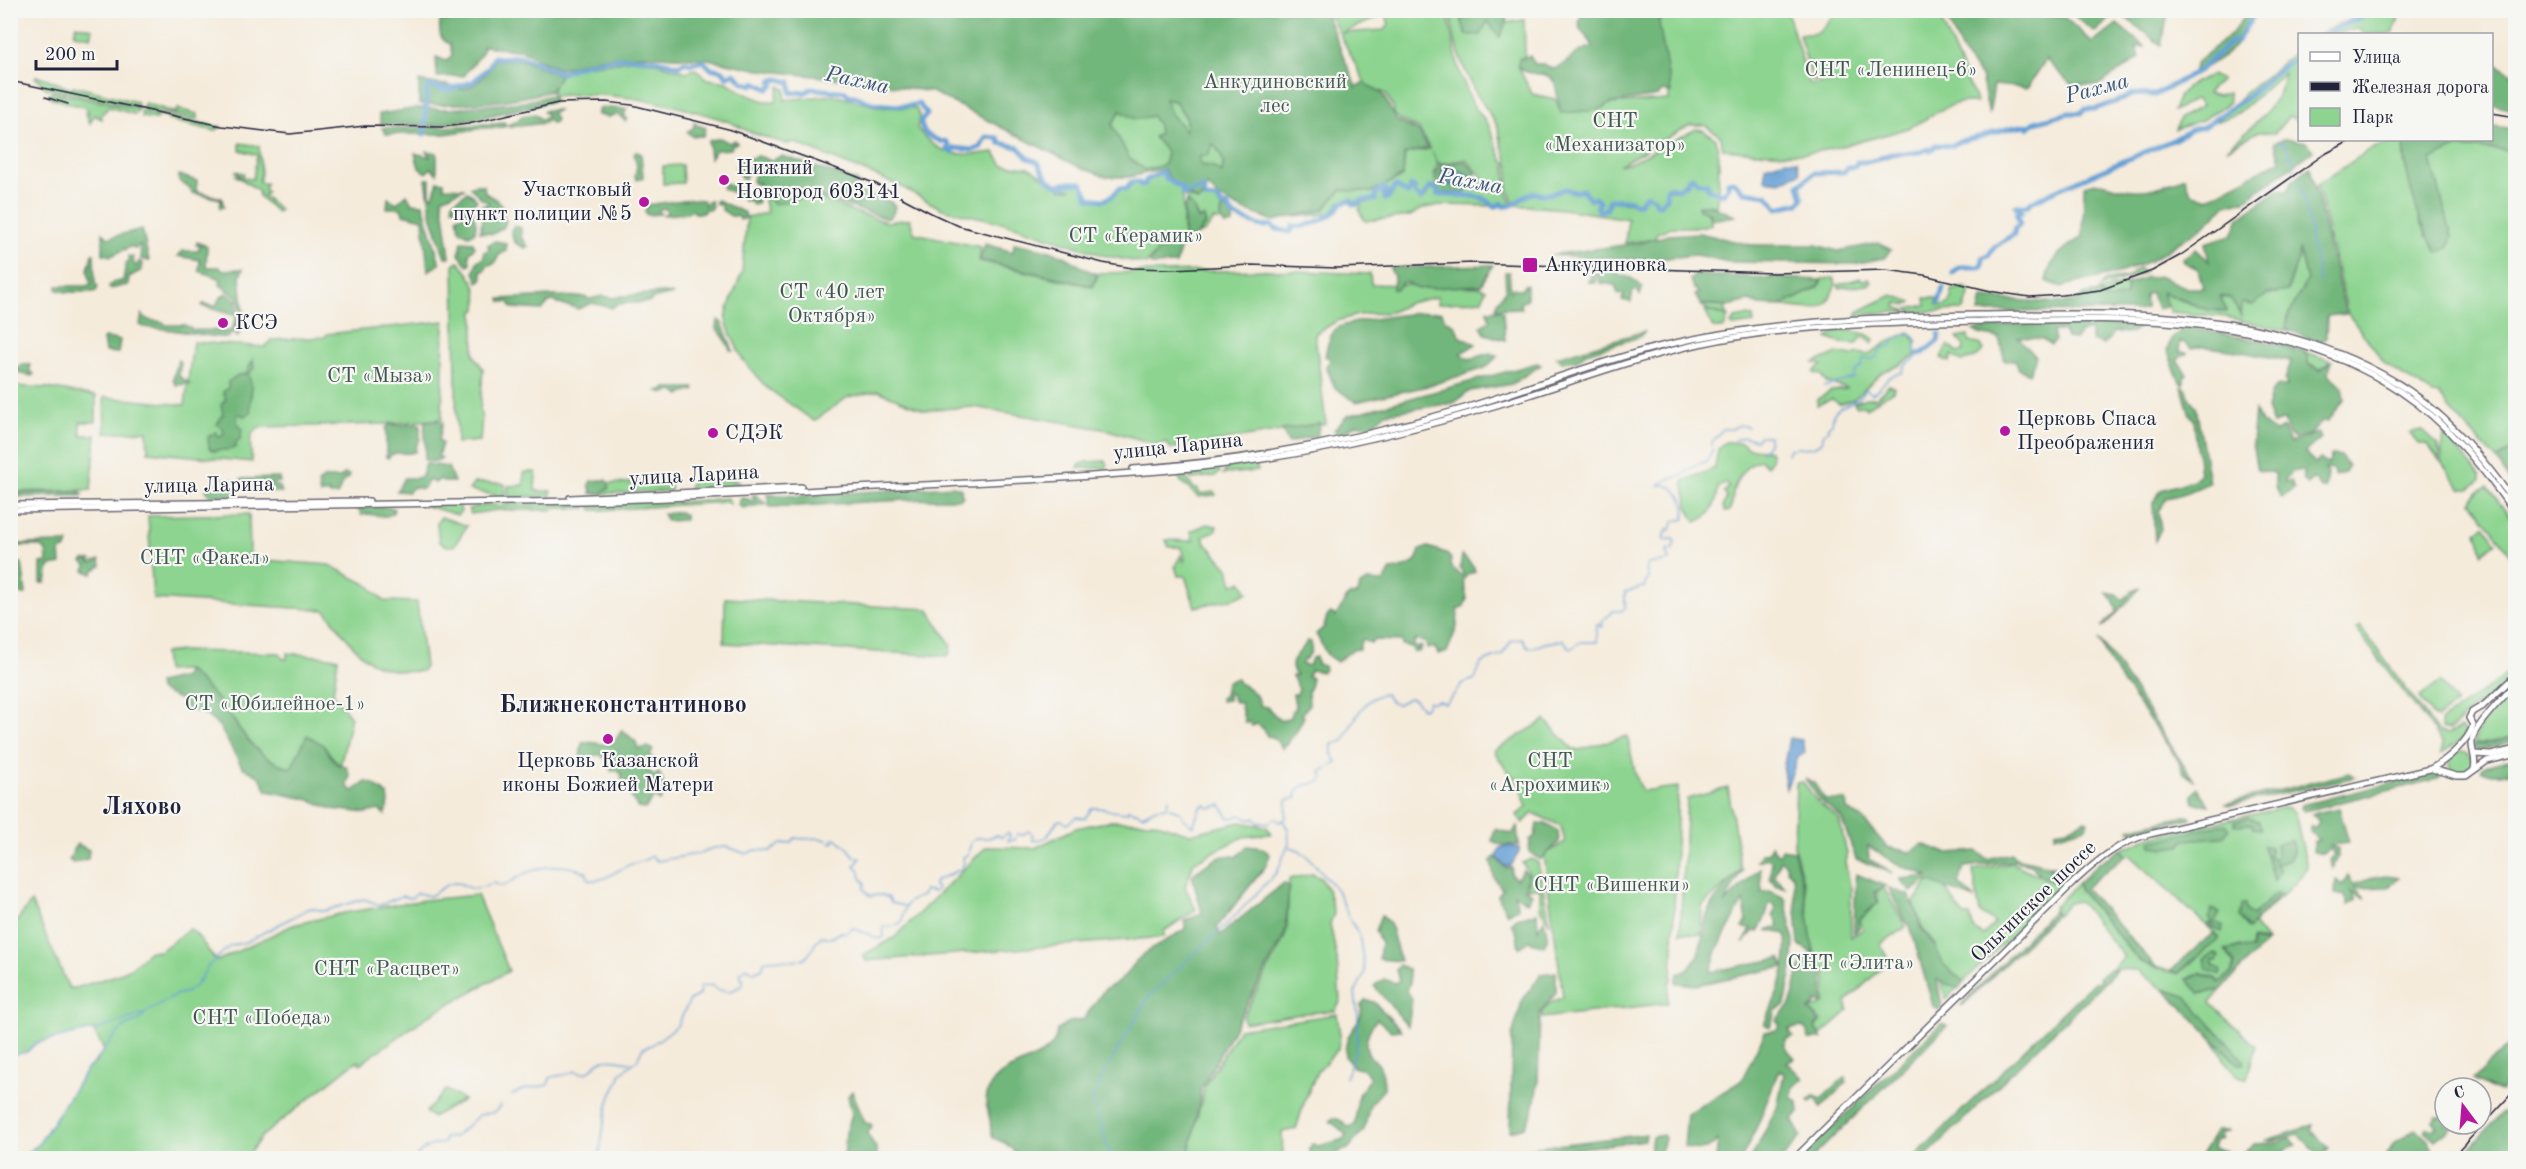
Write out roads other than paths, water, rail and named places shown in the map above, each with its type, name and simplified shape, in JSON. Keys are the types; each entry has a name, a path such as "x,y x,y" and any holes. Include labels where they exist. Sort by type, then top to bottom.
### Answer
{"main road":[{"name":"улица Ларина","path":"10,510 588,501 1150,470 1284,452 1376,433 1494,399 1663,345 1750,328 1892,317 2070,314 2179,317 2226,323 2271,332 2322,348 2359,363 2391,379 2430,406 2462,436 2516,504"},
{"path":"1150,470 1227,464 1345,446 1500,404 1616,365 1700,344 1763,333 1893,322 2122,320 2224,329 2270,338 2319,352 2371,374 2405,394 2457,440 2516,515"},
{"name":"улица Ларина","path":"10,505 527,500 1118,472"},
{"path":"2430,769 2440,763 2468,737 2473,724 2470,715 2516,675"},
{"path":"2474,769 2476,760 2472,737 2488,712 2516,684"},
{"path":"2476,710 2484,714 2483,722"},
{"path":"2473,724 2483,722"},
{"path":"2452,774 2446,762 2452,752 2460,748 2491,754 2516,749"},
{"path":"2430,769 2466,776 2487,761 2516,754"},
{"name":"Ольгинское шоссе","path":"1795,1158 2075,881 2109,851 2128,841 2150,834 2430,769"}],"water":[{"path":"1785,160 1797,161 1800,173 1780,182 1765,180 1765,166"},
{"path":"1450,168 1470,175 1473,183 1462,187 1444,181 1442,171"},
{"path":"1789,738 1802,740 1805,753 1799,755 1786,789 1783,770"},
{"path":"1508,846 1519,848 1519,852 1511,866 1505,866 1497,857 1500,848"}],"waterway":[{"name":"Рахма","path":"1920,152 1928,149 1930,151 1936,145 1952,146 1959,141 2010,128 2027,125 2028,128 2035,122 2069,113 2081,113 2085,109 2095,109 2132,94 2155,95 2200,70 2231,42 2238,40 2257,10"},
{"path":"2328,33 2376,10"},
{"name":"Рахма","path":"425,123 427,88 432,86 447,90 473,82 489,67 494,57 520,56 561,73 590,63 620,58 650,59 679,66 685,62 691,64 703,61 710,68 723,71 727,77 734,73 743,82 752,85 755,82 768,89 774,84 771,81 778,79 790,82 791,93 806,92 813,88 845,92 849,96 856,96 877,104 901,106 918,103 927,114 921,121 923,129 931,137 945,141 949,145 947,150 953,152 954,148 973,150 981,147 986,137 998,138 1000,143 1018,147 1028,158 1038,162 1051,182 1065,186 1063,183 1082,183 1089,198 1106,199 1120,188 1126,189 1131,182 1145,184 1146,180 1163,172 1166,179 1182,188 1183,194 1204,188 1205,198 1218,199 1222,206 1227,206 1234,216 1264,227 1270,225 1276,229 1291,232 1293,226 1307,225 1329,216 1346,201 1351,200 1356,205 1362,200 1375,200 1376,194 1384,187 1387,192 1384,194 1385,199 1390,196 1395,186 1408,194 1410,186 1415,188 1414,192 1421,199 1430,187 1437,189 1438,194 1482,198 1495,207 1502,203 1503,206 1512,205 1533,193 1550,194 1562,189 1575,192 1583,190 1590,199 1595,198 1600,203 1597,205 1599,211 1607,209 1609,200 1630,200 1635,204 1640,203 1646,195 1660,204 1666,198 1667,189 1671,187 1677,189 1687,184 1688,179 1692,177 1697,182 1707,184 1708,189 1723,194 1728,188 1728,182 1733,181 1744,192 1767,195 1778,208 1799,203 1803,198 1799,185 1814,173 1844,172 1847,168 1855,166 1857,162 1872,161 1892,154 1917,152"},
{"path":"1953,273 1960,267 1982,267 1983,257 1989,255 1994,247 2014,234 2015,228 2020,224 2017,214 2022,212 2016,206 2027,206 2047,194 2175,139 2190,130 2203,127 2249,96 2274,73 2298,56"},
{"name":"Рахма","path":"424,134 425,129"},
{"path":"2279,141 2286,145 2289,155 2294,160 2294,169"},
{"path":"2298,180 2309,217 2309,228 2312,233 2309,235 2319,284"},
{"path":"1939,303 1943,288"},
{"path":"1787,454 1789,449 1813,447 1822,442 1824,433 1828,430 1834,413 1839,408 1858,399 1866,389 1872,394 1888,378 1902,373 1906,365 1917,357 1915,349 1918,341 1911,333 1902,336 1890,347 1884,347 1874,359 1863,359 1862,366 1855,373 1854,378 1824,387"},
{"path":"1918,354 1923,353 1938,341 1939,334"},
{"path":"599,1158 607,1111 620,1074 637,1060 643,1048 652,1045 677,1026 690,1000 699,995 700,987 713,985 717,990 731,991 741,986 743,981 740,974 746,967 754,972 763,968 764,961 802,959 809,954 822,936 831,938 841,932 847,933 853,928 879,939 884,937 883,927 895,926 902,922 909,902 922,896 925,890 934,892 937,889 934,885 935,881 961,869 964,864 963,857 968,855 971,842 976,838 997,835 1002,837 1008,833 1010,835 1008,841 1015,840 1017,834 1023,835 1028,831 1033,835 1034,841 1047,837 1057,821 1061,820 1067,824 1076,817 1085,818 1092,808 1123,813 1128,812 1128,809 1143,815 1156,808 1167,807 1181,812 1183,818 1193,826 1200,808 1205,805 1210,808 1221,805 1228,817 1240,815 1250,820 1254,818 1259,824 1268,823 1275,818 1280,822 1286,818 1287,800 1297,798 1296,793 1303,786 1323,779 1321,772 1337,762 1332,754 1332,744 1343,741 1365,705 1378,695 1385,694 1392,703 1398,704 1409,698 1415,700 1423,709 1429,701 1446,703 1461,684 1475,679 1481,663 1502,655 1512,640 1522,639 1527,646 1532,648 1563,640 1571,649 1580,642 1597,642 1597,624 1603,627 1602,622 1613,611 1621,611 1625,608 1625,592 1644,587 1648,578 1646,568 1648,564 1670,561 1667,551 1673,549 1675,541 1673,539 1664,540 1667,529 1670,530 1675,521 1685,519 1686,510 1677,492 1669,486 1659,485 1706,462 1712,451 1712,442 1723,429 1732,429 1739,425 1748,427"},
{"path":"1734,440 1744,437 1756,440 1760,436 1769,436 1769,442 1762,452"},
{"path":"1167,805 1169,798"},
{"path":"1111,1158 1092,1098 1150,995 1236,915 1277,872 1289,843 1288,829 1283,821"},
{"path":"482,887 493,883 500,886 506,885 528,872 553,866 578,869 586,872 589,880 594,880 652,856 657,861 702,853 713,848 728,847 746,854 756,850 771,851 781,844 791,843 795,838 819,838 832,843 836,838 855,857 860,858 855,866 859,869 865,883 864,889 870,896 882,895 889,898 891,903 904,906"},
{"path":"1290,847 1299,850 1311,860 1337,890 1359,934 1365,972 1355,993 1358,1016 1356,1049 1346,1078"},
{"path":"10,1055 27,1052 36,1043 102,1028 145,1013 175,995 187,992 197,984 209,965 230,946 246,942 310,908 324,911 364,899 380,905 402,896 411,898 417,893 430,896 452,883 479,888"},
{"path":"25,1154 38,1145 87,1069 122,1029 140,1019 145,1013"},
{"path":"512,1095 521,1090 548,1085 550,1078 553,1077 575,1071 587,1072 603,1060 631,1062"},
{"path":"415,1158 428,1147 444,1143 444,1138 455,1137 479,1115 495,1112 501,1105"}],"railway":[{"path":"10,81 222,126 290,134 365,126 442,127 468,124 558,103 606,102 632,105 728,129 835,168 876,184 959,226 1103,263 1132,268 1173,269 1251,265 1337,268 1473,263 1774,273 1886,270 1924,275 1995,292 2030,297 2100,290 2152,271 2181,255 2323,155 2350,141"},
{"path":"45,97 68,104"},
{"path":"2493,113 2516,117"},
{"path":"2452,1158 2516,1089"}],"place":[{"name":"Нижний Новгород 603141","path":"724,180"},
{"name":"Участковый пункт полиции №5","path":"644,202"},
{"name":"Анкудиновка","path":"1530,265"},
{"name":"КСЭ","path":"223,323"},
{"name":"Церковь Спаса Преображения","path":"2005,431"},
{"name":"СДЭК","path":"713,433"},
{"name":"Церковь Казанской иконы Божией Матери","path":"608,739"}],"district":[{"name":"Ближнеконстантиново","path":"623,706"},
{"name":"Ляхово","path":"142,808"}],"park label":[{"name":"СНТ «Ленинец-6»","path":"1891,70"},
{"name":"Анкудиновский лес","path":"1275,94"},
{"name":"СНТ «Механизатор»","path":"1615,133"},
{"name":"СТ «Керамик»","path":"1136,236"},
{"name":"СТ «40 лет Октября»","path":"832,304"},
{"name":"СТ «Мыза»","path":"380,376"},
{"name":"СНТ «Факел»","path":"205,558"},
{"name":"СТ «Юбилейное-1»","path":"275,704"},
{"name":"СНТ «Агрохимик»","path":"1550,773"},
{"name":"СНТ «Вишенки»","path":"1612,885"},
{"name":"СНТ «Элита»","path":"1851,963"},
{"name":"СНТ «Расцвет»","path":"387,969"},
{"name":"СНТ «Победа»","path":"262,1018"}]}
